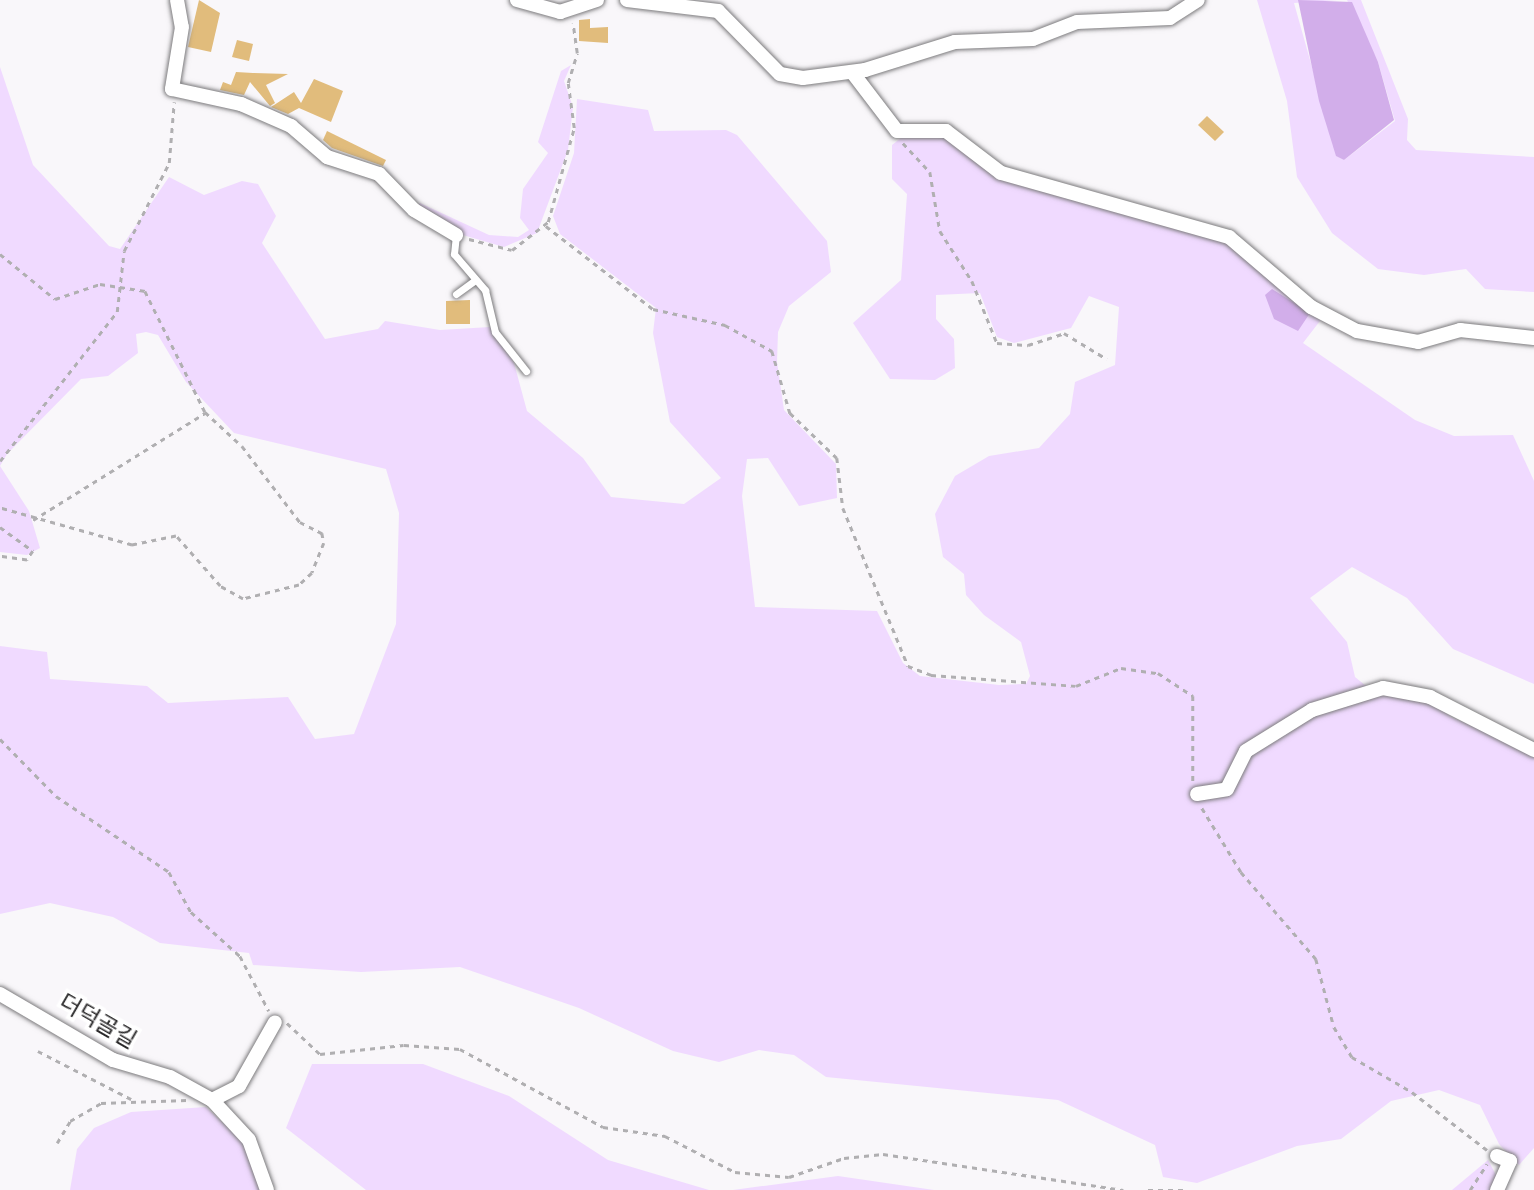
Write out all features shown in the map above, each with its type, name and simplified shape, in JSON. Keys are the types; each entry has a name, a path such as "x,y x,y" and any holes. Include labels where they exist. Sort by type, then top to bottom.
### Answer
{"street":[{"path":"177,0 182,27 172,89 241,104 291,127 327,157 379,174 414,210 456,235"},
{"path":"517,0 543,10 570,10 597,0"},
{"path":"627,0 718,11 786,77 852,72 955,42 1033,38 1077,22 1170,18 1198,0"},
{"path":"852,72 897,131 946,131 1001,173 1229,237 1311,307 1357,331 1418,341 1460,330 1534,338"},
{"path":"1197,794 1227,789 1246,751 1312,710 1383,688 1430,697 1534,750"},
{"name":"더덕골길","path":"0,994 113,1060 206,1096"},
{"path":"267,1190 249,1140 206,1096 239,1086 275,1022"},
{"path":"1497,1156 1510,1161 1497,1190"}],"lane":[{"path":"456,235 454,254 488,296 495,332 526,371"},
{"path":"456,294 475,280"}],"path":[{"path":"456,235 512,250 546,226 574,128 568,80 577,53 570,10"},
{"path":"0,461 107,329 124,284 127,243 169,163 172,89"},
{"path":"897,131 933,179 940,231 972,281 997,343 1028,345 1064,332 1107,359"},
{"path":"546,226 653,309 725,325 772,351 790,413 837,458 842,508 908,666 931,675 1083,686 1121,668 1171,679 1195,701 1189,771 1197,794 1223,846 1316,959 1334,1027 1352,1057 1412,1092 1453,1129 1497,1156 1470,1190"},
{"path":"0,254 55,299 124,284 154,298 205,412 242,446 300,522 323,535 312,573 299,584 243,598 220,586 176,536 132,545 33,520 0,508"},
{"path":"33,520 205,412"},
{"path":"0,527 33,551 27,560 0,556"},
{"path":"0,739 56,796 169,872 191,912 240,956 275,1022 293,1025 320,1054 404,1045 460,1049 603,1127 665,1136 736,1172 789,1177 844,1158 883,1154 1123,1190"},
{"path":"38,1051 133,1100"},
{"path":"57,1143 63,1127 81,1112 110,1100 179,1104 206,1096"},
{"path":"1148,1190 1188,1190"}],"shaded area":[{"path":"1257,0 1337,0 1294,3 1337,156 1344,160 1395,121 1378,62 1347,0 1361,0 1408,119 1407,140 1416,150 1534,157 1534,292 1485,289 1466,269 1424,275 1378,269 1332,233 1297,177 1287,101"},
{"path":"1298,0 1352,2 1378,62 1394,120 1344,160 1336,156 1319,101"},
{"path":"571,65 564,81 573,107 568,150 537,233 504,247 456,233 416,207 420,203 489,235 518,237 529,230 520,218 523,189 548,153 538,142 561,71"},
{"path":"0,67 33,165 109,246 120,249 169,177 204,195 242,181 258,184 276,216 262,243 325,339 378,329 385,321 440,330 490,327 514,363 527,411 583,458 611,497 684,504 721,478 670,422 653,333 656,308 560,234 553,216 574,153 577,99 648,110 654,131 726,130 737,135 827,241 831,272 789,306 778,332 777,362 784,410 836,464 837,498 799,506 768,458 747,459 742,496 755,607 877,611 903,663 920,676 999,685 1026,684 1030,676 1021,642 984,615 966,595 964,574 943,557 935,514 955,476 989,456 1039,448 1070,414 1075,382 1115,365 1119,307 1089,296 1071,328 1014,343 997,337 980,293 936,295 936,319 954,339 955,368 935,380 890,379 853,323 901,280 907,194 892,179 892,145 906,134 945,135 995,172 1224,239 1323,317 1303,343 1415,420 1454,436 1513,435 1534,481 1534,684 1453,649 1407,598 1352,567 1310,598 1347,642 1355,677 1376,694 1431,701 1451,717 1534,753 1534,1148 1519,1165 1499,1144 1480,1105 1439,1090 1391,1101 1341,1139 1297,1146 1197,1183 1163,1177 1155,1145 1058,1100 826,1077 794,1055 759,1050 719,1062 673,1051 579,1008 460,967 361,972 253,965 249,953 160,943 113,917 50,903 0,914 0,646 47,652 50,679 147,686 168,703 288,697 315,739 354,734 396,624 399,513 386,469 234,433 186,382 158,335 146,332 136,334 138,353 108,376 81,379 7,454 0,466"},
{"path":"1272,289 1310,313 1298,331 1274,319 1265,295"},
{"path":"0,466 29,511 40,548 27,555 0,552"},
{"path":"312,1064 423,1064 509,1096 608,1160 709,1190 366,1190 286,1128"},
{"path":"206,1107 245,1144 263,1190 70,1190 77,1149 94,1128 131,1112"},
{"path":"1488,1160 1504,1190 1452,1190"},
{"path":"838,1176 934,1190 733,1190"}],"building":[{"path":"199,0 220,13 211,52 188,47"},
{"path":"590,19 590,28 608,27 608,43 579,41 579,20"},
{"path":"237,40 253,44 249,61 232,57"},
{"path":"236,72 288,74 266,85 275,103 270,106 250,82 244,95 220,90 223,82 231,85"},
{"path":"314,79 343,91 331,122 299,108 288,114 271,107 294,92 301,103"},
{"path":"1207,116 1224,132 1215,141 1198,125"},
{"path":"327,131 386,160 383,166 332,148 323,140"},
{"path":"470,300 470,324 446,324 446,301"}]}
